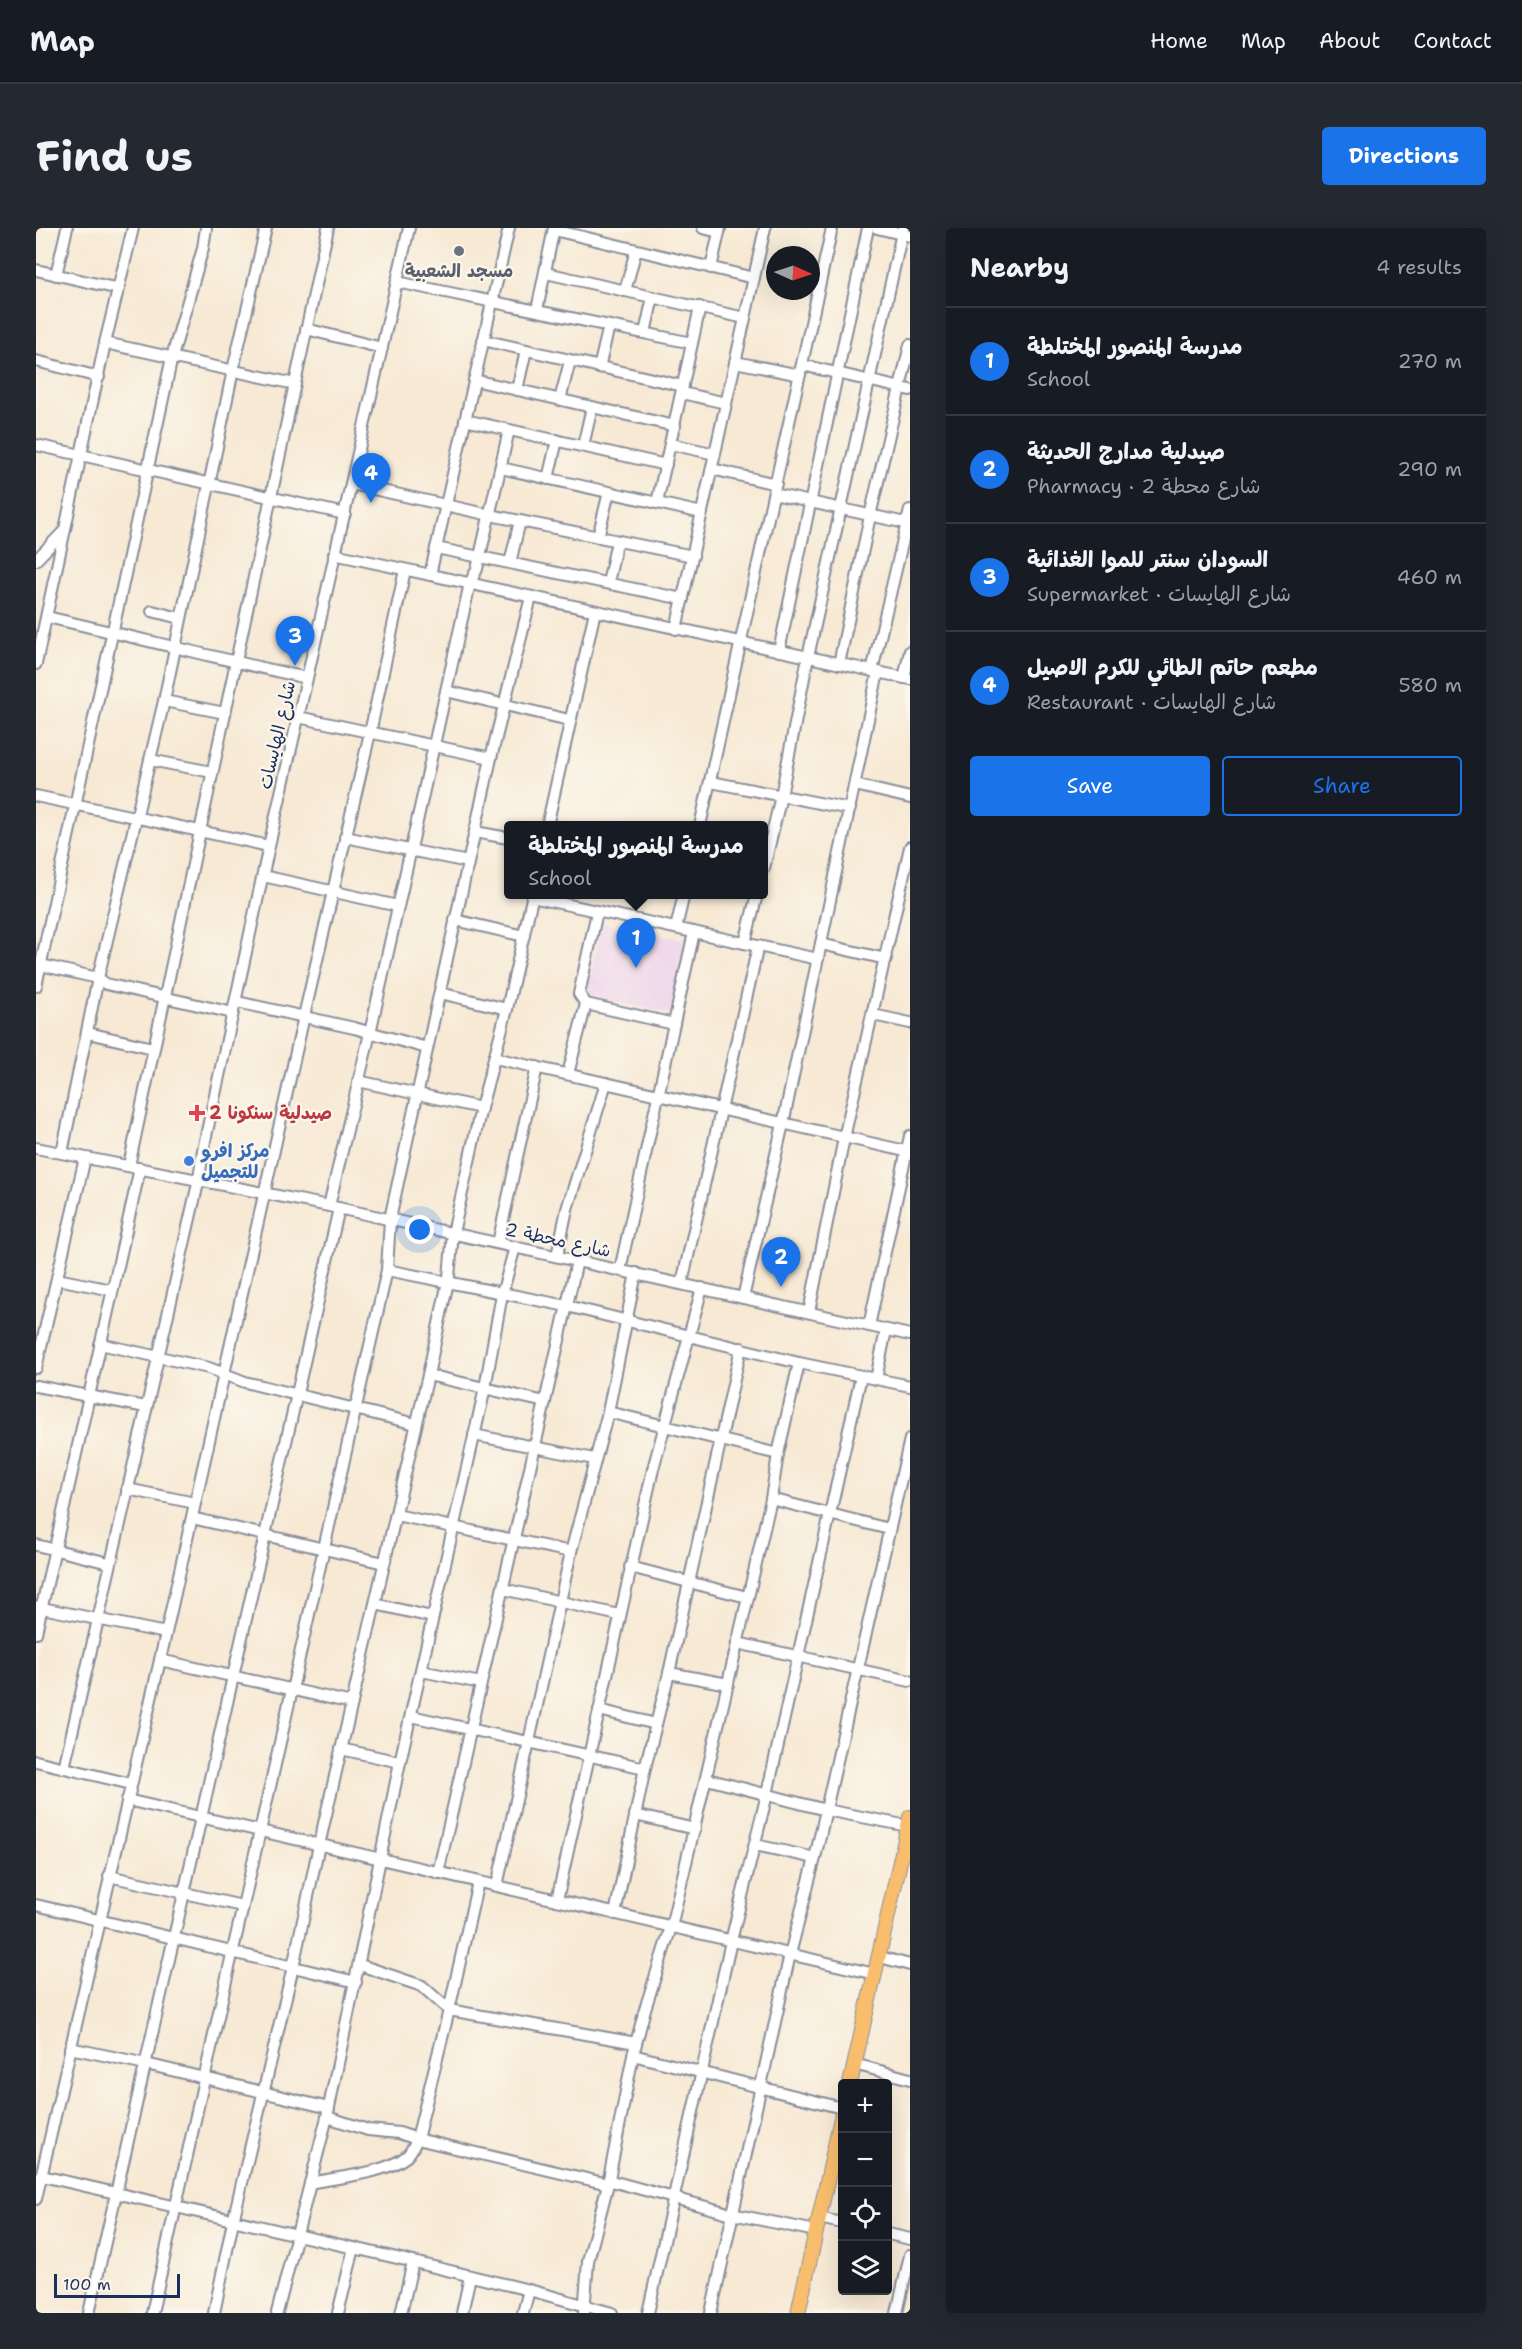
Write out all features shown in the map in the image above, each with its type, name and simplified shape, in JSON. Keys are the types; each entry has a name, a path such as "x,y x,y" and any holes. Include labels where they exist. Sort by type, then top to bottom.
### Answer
{"main road":[{"path":"851,2079 875,1974 905,1862 909,1822"},
{"path":"798,2313 839,2133"}],"street":[{"path":"56,275 67,228"},
{"path":"36,664 105,343 133,228"},
{"path":"36,986 38,965 77,805 172,357 203,248 206,228"},
{"path":"62,1154 98,978 164,701 233,370 266,228"},
{"path":"36,1633 39,1607 112,1290 153,1048 328,228"},
{"name":"شارع الهايسات","path":"64,1768 109,1563 199,1179 269,846 408,228"},
{"path":"430,575 509,228"},
{"path":"703,228 720,230 711,268"},
{"path":"676,629 765,228"},
{"path":"701,821 832,228"},
{"path":"779,651 868,228"},
{"path":"768,851 808,657 905,232 877,228"},
{"path":"537,310 554,229 754,278"},
{"path":"625,291 636,250"},
{"path":"36,270 119,289"},
{"path":"546,273 745,318"},
{"path":"397,282 692,343"},
{"path":"645,333 653,297"},
{"path":"657,503 700,307"},
{"path":"599,368 609,326"},
{"path":"306,329 382,348"},
{"path":"483,340 683,389 726,403"},
{"path":"105,343 295,384"},
{"path":"839,664 870,516 905,389 910,345"},
{"path":"517,390 526,350"},
{"path":"36,361 99,377"},
{"path":"560,400 570,361"},
{"path":"735,362 836,373 905,389"},
{"path":"474,380 675,426"},
{"path":"583,446 592,407"},
{"path":"465,420 666,465"},
{"path":"89,2313 266,1534 296,1396 358,1080 470,583 475,577 509,430"},
{"path":"548,479 557,440"},
{"path":"671,444 715,454"},
{"path":"36,445 345,514"},
{"path":"501,468 702,513"},
{"path":"712,469 811,502 909,524"},
{"path":"351,484 693,556"},
{"path":"598,537 609,492"},
{"path":"743,1298 783,1124 850,809 875,671 909,524 910,510"},
{"path":"510,564 520,521"},
{"path":"36,560 65,530"},
{"path":"608,583 617,541"},
{"path":"436,548 683,599"},
{"path":"334,554 907,678 910,651"},
{"path":"36,2199 370,733 405,570"},
{"path":"152,2313 206,2078 231,1953 387,1270 390,1219 455,920 491,758 531,597"},
{"path":"152,611 180,618"},
{"path":"548,821 595,611"},
{"path":"47,617 307,678"},
{"path":"446,691 569,720"},
{"path":"164,701 225,713"},
{"path":"298,717 434,744 491,758"},
{"path":"150,760 212,772"},
{"path":"711,782 850,809"},
{"path":"855,785 910,798"},
{"path":"36,796 269,846"},
{"path":"475,832 504,837"},
{"path":"345,837 468,862"},
{"path":"809,1312 844,1138 909,853"},
{"path":"263,876 398,906"},
{"path":"214,2313 262,2092 428,1375 447,1282 453,1233 481,1108 532,899"},
{"path":"545,899 818,958"},
{"path":"676,928 683,899"},
{"path":"745,943 756,899"},
{"path":"597,912 579,994 586,1004 674,1024"},
{"path":"455,920 524,936"},
{"path":"620,1270 694,932"},
{"path":"821,945 886,959"},
{"path":"682,1283 758,946"},
{"path":"38,965 98,978 106,984 233,1014"},
{"path":"440,993 507,1009"},
{"path":"237,1002 304,1016 428,1048"},
{"path":"568,1074 586,1004"},
{"path":"873,1015 910,1023"},
{"path":"88,1033 153,1048"},
{"path":"495,1058 658,1097 908,1152"},
{"path":"498,1243 537,1067"},
{"path":"358,1080 481,1108"},
{"path":"556,1256 567,1209 606,1083"},
{"path":"869,1326 910,1136"},
{"name":"شارع محطة 2","path":"36,1148 265,1192 910,1335"},
{"path":"36,1368 40,1330 57,1279 85,1158"},
{"path":"277,2313 328,2112 400,1762 485,1388 502,1294 515,1247"},
{"path":"438,1873 577,1261"},
{"path":"387,1270 567,1306 799,1363 910,1386"},
{"path":"497,1886 571,1552 608,1412 636,1273"},
{"path":"57,1279 112,1290"},
{"path":"557,1900 663,1425 702,1288"},
{"path":"876,1379 886,1330"},
{"path":"100,1344 158,1356 296,1396 416,1424"},
{"path":"615,1914 645,1768 669,1672 741,1348"},
{"path":"584,2310 588,2261 608,2182 633,2055 671,1927 707,1779 771,1499 778,1454 799,1363"},
{"path":"428,1375 545,1402"},
{"path":"648,2313 861,1376"},
{"path":"36,1386 146,1407"},
{"path":"608,1412 778,1454"},
{"path":"474,1435 594,1460"},
{"path":"711,2313 790,1954 815,1858 910,1439"},
{"path":"127,1489 195,1503"},
{"path":"771,1499 889,1529"},
{"path":"396,1515 453,1529 571,1552"},
{"path":"192,1518 384,1563"},
{"path":"36,1545 109,1563"},
{"path":"630,1567 747,1597"},
{"path":"502,1590 619,1615"},
{"path":"375,1604 432,1617"},
{"path":"39,1607 166,1633"},
{"path":"737,1643 910,1681"},
{"path":"160,1660 352,1703"},
{"path":"421,1671 481,1683"},
{"path":"669,1672 728,1684"},
{"path":"599,1710 656,1724"},
{"path":"411,1716 645,1768"},
{"path":"342,1749 400,1762"},
{"path":"36,1761 131,1784"},
{"path":"707,1779 826,1810 909,1822"},
{"path":"127,1800 875,1974"},
{"path":"635,1815 695,1829"},
{"path":"755,1845 815,1858"},
{"path":"109,1876 242,1906"},
{"path":"310,2183 388,2166 407,2156 417,2139 478,1882"},
{"path":"36,1905 356,1982"},
{"path":"880,1957 910,1965"},
{"path":"360,1965 422,1986 449,2010 636,2043"},
{"path":"70,2048 262,2092 328,2112 368,2130 393,2132 675,2198 732,2214 818,2224 838,2223"},
{"path":"633,2055 838,2107"},
{"path":"854,2064 910,2079"},
{"path":"42,2176 529,2290 584,2310 612,2313"},
{"path":"892,2235 910,2239"},
{"path":"338,2313 354,2248"},
{"path":"897,2313 910,2255"},
{"path":"401,2313 413,2262"},
{"path":"462,2313 470,2276"},
{"path":"524,2313 529,2290"}],"shaded area":[{"path":"601,923 687,940 671,1014 586,996"}],"place":[{"name":"مسجد الشعبية","path":"459,251"},
{"name":"مطعم حاتم الطائي للكرم الاصيل","path":"371,503"},
{"name":"السودان سنتر للموا الغذائية","path":"295,666"},
{"name":"مدرسة المنصور المختلطة","path":"636,968"},
{"name":"صيدلية سنكونا 2","path":"197,1113"},
{"name":"مركز افرو للتجميل","path":"189,1161"},
{"name":"صيدلية مدارج الحديثة","path":"781,1287"}]}
